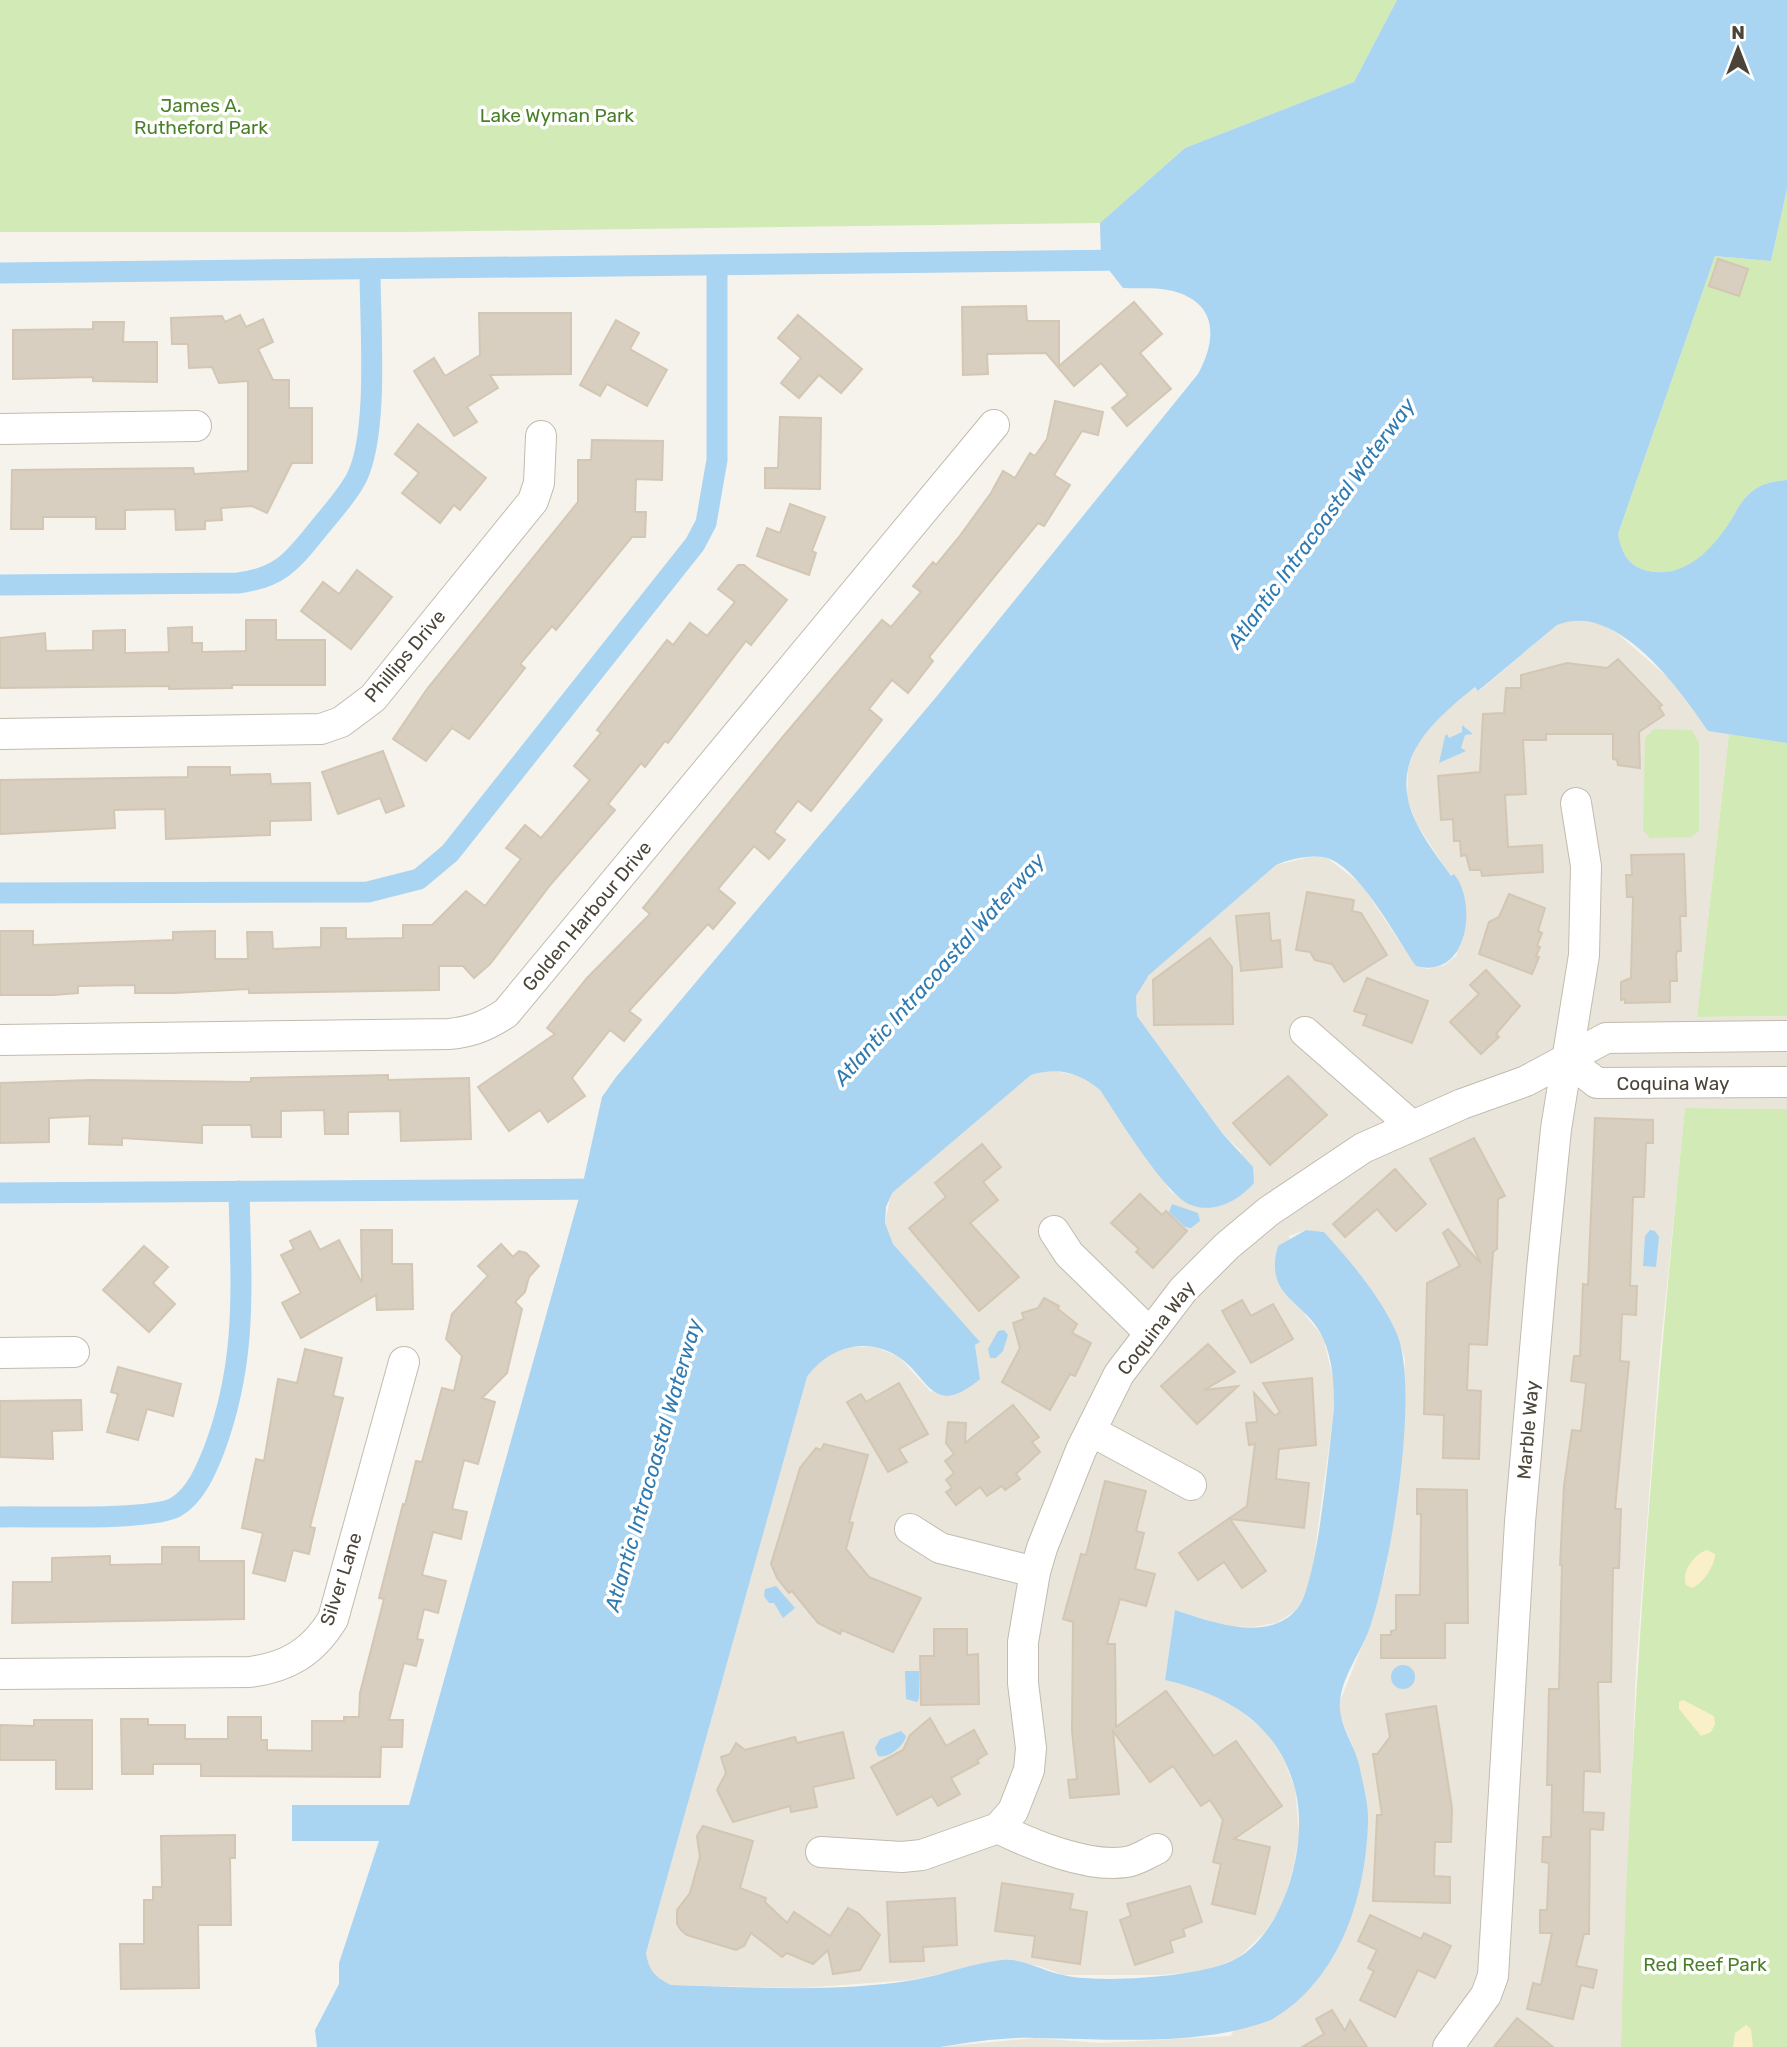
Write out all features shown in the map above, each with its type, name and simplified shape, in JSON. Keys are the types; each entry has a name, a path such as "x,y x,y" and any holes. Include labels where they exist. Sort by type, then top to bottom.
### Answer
{"street":[{"name":"Golden Harbour Drive","path":"0,1040 449,1034 489,1025 506,1013 994,425"},
{"path":"0,429 196,426"},
{"name":"Phillips Drive","path":"0,734 321,729 341,722 373,698 533,501 539,483 541,436"},
{"name":"Marble Way","path":"1448,2047 1486,1995 1493,1976 1520,1522 1543,1256 1567,1060 1584,955 1586,866 1576,803"},
{"path":"1305,1032 1411,1125"},
{"name":"Coquina Way","path":"998,1828 1013,1811 1030,1770 1031,1748 1023,1683 1024,1642 1035,1572 1056,1508 1119,1374 1183,1290 1227,1246 1269,1211 1330,1168 1411,1125 1526,1081 1606,1038 1787,1036"},
{"path":"1717,1082 1718,1037"},
{"name":"Coquina Way","path":"1567,1060 1597,1083 1787,1082"},
{"path":"1054,1231 1069,1254 1150,1333"},
{"path":"0,1353 74,1352"},
{"name":"Silver Lane","path":"0,1674 250,1672 290,1663 307,1651 332,1619 404,1362"},
{"path":"1091,1431 1191,1485"},
{"path":"910,1529 940,1548 1035,1572"},
{"path":"821,1852 902,1857 941,1850 998,1828 1039,1846 1093,1860 1127,1862 1157,1849"}],"shaded area":[{"path":"1572,619 1601,624 1618,634 1680,688 1708,731 1729,734 1697,1017 1787,1016 1787,1109 1685,1108 1659,1363 1636,1669 1621,2047 940,2047 1035,2038 1101,2043 1231,2036 1358,1760 1340,1715 1340,1701 1370,1626 1386,1569 1400,1469 1405,1359 1396,1333 1374,1295 1324,1232 1306,1230 1289,1236 1305,1315 1323,1337 1334,1382 1334,1409 1311,1580 1297,1610 1276,1623 1252,1627 1225,1626 1175,1610 1165,1680 1202,1689 1228,1701 1267,1733 1284,1760 1295,1789 1299,1833 1294,1865 1283,1904 1265,1932 1237,1959 1203,1971 1162,1975 1063,1975 1039,1966 1004,1960 912,1980 800,1988 671,1985 657,1978 648,1967 646,1953 807,1377 818,1362 832,1352 850,1347 875,1347 899,1357 930,1391 943,1395 980,1379 975,1345 979,1342 893,1244 885,1223 891,1193 1031,1075 1051,1070 1084,1077 1100,1090 1171,1192 1191,1205 1242,1152 1222,1133 1137,1016 1136,996 1149,975 1276,865 1309,857 1326,857 1361,884 1416,966 1428,969 1445,965 1457,955 1451,877 1416,822 1407,797 1408,769 1417,744 1431,724 1475,687 1479,691 1557,625"}],"green space":[{"name":"Lake Wyman Park","path":"0,0 1397,0 1354,82 1185,148 1100,223 403,232 0,232"},
{"path":"1787,189 1787,480 1766,484 1752,491 1712,546 1694,562 1673,571 1642,569 1627,558 1618,534 1715,256 1771,261"},
{"path":"1654,729 1692,730 1699,743 1699,831 1691,837 1650,838 1643,830 1645,738"},
{"path":"1729,734 1787,743 1787,1016 1697,1017"},
{"name":"Red Reef Park","path":"1685,1108 1787,1109 1787,2047 1621,2047 1636,1694 1663,1343"}],"sand":[{"path":"1707,1550 1715,1554 1713,1563 1708,1574 1692,1588 1686,1585 1687,1569 1698,1555"},
{"path":"1683,1700 1714,1716 1715,1724 1711,1732 1701,1736 1679,1709 1679,1702"},
{"path":"1746,2025 1751,2029 1753,2047 1733,2047 1735,2033"}],"water":[{"name":"Atlantic Intracoastal Waterway","path":"1397,0 1787,0 1787,189 1771,261 1715,256 1618,534 1624,553 1631,563 1649,571 1673,571 1694,561 1712,545 1752,491 1766,484 1787,480 1787,743 1708,731 1663,672 1623,636 1602,625 1579,621 1557,625 1478,691 1475,687 1443,714 1418,744 1410,761 1408,800 1416,822 1451,876 1454,874 1466,903 1464,936 1457,951 1447,962 1434,967 1416,966 1375,903 1349,872 1336,862 1323,857 1305,857 1276,865 1149,975 1136,996 1137,1016 1222,1133 1253,1167 1254,1183 1248,1189 1226,1204 1209,1208 1191,1205 1169,1187 1156,1171 1100,1090 1076,1075 1050,1071 1031,1075 892,1193 886,1207 885,1223 893,1244 980,1342 975,1345 980,1379 964,1391 941,1395 932,1390 897,1356 885,1350 860,1346 836,1352 807,1377 646,1953 654,1973 671,1985 823,1988 914,1980 1002,1960 1018,1961 1079,1978 1151,1977 1221,1965 1236,1959 1253,1946 1268,1928 1290,1883 1299,1834 1299,1810 1295,1789 1276,1746 1246,1715 1208,1694 1165,1680 1175,1610 1238,1627 1270,1625 1285,1620 1297,1609 1311,1573 1322,1514 1334,1409 1331,1364 1316,1325 1281,1288 1276,1277 1275,1263 1278,1246 1306,1230 1324,1232 1355,1268 1383,1307 1397,1334 1403,1360 1405,1395 1400,1478 1387,1561 1371,1624 1345,1682 1340,1702 1344,1726 1359,1764 1368,1818 1362,1876 1355,1904 1332,1958 1316,1982 1295,2003 1271,2020 1243,2029 1186,2038 1011,2038 940,2047 317,2047 315,2030 339,1984 339,1963 379,1841 292,1841 292,1805 409,1805 582,1187 602,1097 937,696 1198,374 1210,336 1206,313 1199,304 1173,291 1123,288 1101,260 1100,223 1185,148 1354,82"},
{"path":"1462,725 1473,734 1465,735 1461,748 1466,751 1439,763 1445,736 1447,734 1449,738 1462,732"},
{"path":"1172,1204 1198,1213 1200,1221 1191,1228 1185,1227 1169,1212"},
{"path":"1650,1230 1655,1231 1659,1237 1656,1267 1643,1266 1645,1236"},
{"path":"1004,1330 1008,1335 1003,1351 996,1358 990,1358 988,1349 998,1331"},
{"path":"776,1586 795,1608 783,1618 774,1603 769,1603 764,1596 765,1589"},
{"path":"1403,1665 1411,1669 1415,1677 1411,1685 1403,1689 1395,1685 1391,1677 1395,1669"},
{"path":"905,1671 919,1671 917,1702 906,1699"},
{"path":"901,1731 906,1736 899,1748 886,1756 878,1756 875,1748 880,1739"}],"building":[{"path":"1718,259 1748,269 1739,296 1709,286"},
{"path":"1134,302 1162,334 1140,353 1171,389 1127,426 1112,408 1128,395 1101,363 1074,386 1046,353 987,354 988,374 963,375 962,307 1026,306 1027,321 1059,321 1059,366"},
{"path":"479,313 571,313 571,374 490,375 498,388 467,407 477,422 454,436 414,371 434,358 445,376 480,355"},
{"path":"240,315 246,327 263,319 273,342 258,349 273,380 289,380 289,408 312,408 312,463 292,463 267,513 252,506 221,508 222,520 205,521 205,529 176,530 175,509 125,510 125,529 96,529 96,517 43,517 43,529 11,529 12,470 193,468 194,474 248,471 248,381 219,383 212,367 189,368 188,344 172,344 171,318 222,316 225,322"},
{"path":"798,315 862,369 841,393 819,375 799,398 781,383 801,358 778,338"},
{"path":"616,320 639,333 630,349 667,370 647,406 607,384 600,396 580,385"},
{"path":"93,322 124,322 123,342 157,342 157,382 93,381 93,377 13,379 13,330 93,329"},
{"path":"1055,401 1103,412 1098,435 1082,431 1054,475 1070,485 1044,526 1038,523 929,657 933,661 908,693 892,680 869,709 882,720 811,811 798,801 774,832 785,840 769,859 754,846 718,889 735,903 713,929 708,924 629,1011 641,1020 624,1041 610,1030 572,1078 585,1096 548,1122 540,1110 509,1131 478,1087 555,1034 547,1028 587,978 650,914 643,908 781,739 882,620 891,627 921,592 913,586 933,562 936,565 959,537 991,493 1003,471 1015,478 1030,453 1035,456 1047,439"},
{"path":"780,417 821,418 820,489 765,488 765,468 778,468"},
{"path":"418,424 486,478 460,510 454,505 440,523 402,493 419,473 395,454"},
{"path":"592,440 663,441 662,480 636,479 635,512 646,512 645,537 632,537 556,630 552,626 520,664 525,668 469,739 452,728 426,761 393,739 427,689 578,502 578,460 591,460"},
{"path":"790,504 825,517 812,551 816,553 809,575 757,556 767,528 780,533"},
{"path":"738,565 744,565 787,600 751,645 746,641 668,743 665,741 645,767 641,763 608,804 615,810 551,884 490,964 474,978 463,966 439,966 439,990 249,993 249,989 135,993 135,985 78,986 78,993 53,995 0,995 0,931 33,931 33,945 173,940 173,932 215,931 215,959 248,959 247,932 272,932 273,949 321,947 321,928 346,928 346,939 403,938 403,925 432,925 466,891 485,906 521,859 506,848 525,825 541,838 590,780 574,766 601,733 597,730 667,640 673,645 690,623 707,636 735,602 718,589"},
{"path":"357,570 392,597 351,649 301,611 323,582 339,594"},
{"path":"246,620 276,620 276,640 325,640 325,685 232,685 232,688 169,689 169,686 0,688 0,638 45,633 46,651 93,650 93,631 125,630 125,653 169,652 168,628 192,627 192,643 202,643 202,652 246,651"},
{"path":"1618,659 1662,705 1659,707 1664,715 1639,732 1640,768 1618,765 1617,760 1613,759 1613,734 1546,734 1546,740 1523,740 1526,794 1505,795 1508,847 1542,845 1543,872 1482,876 1481,870 1470,870 1466,855 1461,856 1460,841 1454,841 1453,819 1441,820 1438,776 1480,772 1483,714 1504,713 1506,688 1521,688 1521,675 1567,663 1607,668"},
{"path":"383,751 404,806 386,813 380,798 338,814 322,772"},
{"path":"188,767 230,767 230,775 270,774 271,784 310,783 311,820 270,821 270,835 166,839 165,809 114,810 115,828 0,834 0,780 188,777"},
{"path":"1684,854 1686,916 1680,916 1681,951 1677,951 1676,956 1677,981 1670,981 1670,1002 1625,1003 1625,999 1621,1000 1621,982 1631,978 1633,897 1627,897 1626,875 1632,875 1631,855"},
{"path":"1307,892 1354,900 1352,911 1361,913 1387,955 1344,982 1332,964 1315,960 1310,952 1296,950"},
{"path":"1509,894 1545,908 1538,931 1542,933 1537,946 1540,947 1536,956 1539,957 1532,974 1479,954 1489,922 1499,917"},
{"path":"1269,913 1271,941 1280,940 1282,967 1241,971 1236,916"},
{"path":"1210,938 1232,967 1233,1024 1154,1025 1153,980"},
{"path":"1486,970 1520,1006 1496,1034 1499,1037 1481,1054 1450,1022 1479,994 1470,985"},
{"path":"1367,978 1428,1001 1412,1043 1363,1025 1367,1015 1354,1011"},
{"path":"388,1075 388,1080 469,1078 471,1139 401,1141 400,1111 348,1112 348,1134 325,1134 324,1110 281,1111 281,1137 252,1137 251,1125 202,1125 202,1143 122,1138 122,1145 89,1144 90,1116 49,1118 49,1142 0,1143 0,1083 91,1080 251,1082 251,1078"},
{"path":"1288,1076 1327,1115 1270,1165 1233,1123"},
{"path":"1595,1118 1653,1120 1653,1143 1646,1143 1644,1197 1633,1197 1630,1286 1637,1286 1636,1315 1622,1314 1620,1361 1629,1362 1615,1509 1621,1509 1619,1568 1613,1568 1611,1682 1598,1682 1600,1772 1584,1771 1583,1812 1604,1813 1603,1830 1590,1829 1589,1934 1584,1934 1576,1966 1597,1970 1593,1988 1581,1985 1573,2019 1527,2009 1533,1983 1541,1985 1552,1933 1540,1933 1540,1910 1547,1910 1549,1863 1542,1862 1543,1837 1551,1837 1552,1785 1547,1785 1549,1689 1559,1689 1564,1486 1572,1430 1581,1431 1586,1383 1571,1381 1574,1356 1580,1356 1583,1284 1588,1285"},
{"path":"1474,1138 1505,1196 1498,1199 1497,1249 1493,1252 1487,1345 1469,1344 1467,1390 1481,1391 1479,1459 1443,1458 1444,1415 1424,1414 1427,1283 1460,1266 1443,1233 1448,1229 1481,1263 1430,1159"},
{"path":"982,1144 1001,1167 983,1182 998,1200 970,1223 1019,1277 979,1311 909,1228 946,1197 935,1183"},
{"path":"1395,1169 1426,1204 1396,1231 1377,1209 1345,1237 1333,1224"},
{"path":"1140,1194 1162,1215 1166,1211 1187,1231 1153,1268 1136,1252 1139,1249 1111,1223"},
{"path":"361,1230 392,1230 392,1264 412,1264 413,1309 377,1310 376,1295 301,1338 282,1303 301,1293 281,1255 294,1249 290,1241 310,1231 320,1250 339,1240 362,1283"},
{"path":"501,1244 513,1257 519,1251 526,1253 539,1266 529,1277 525,1292 515,1302 522,1309 507,1373 482,1398 495,1402 478,1464 464,1460 452,1509 467,1512 461,1539 433,1532 422,1575 446,1581 438,1613 424,1609 417,1639 423,1640 416,1666 404,1663 389,1720 403,1720 402,1747 381,1747 380,1777 201,1776 201,1764 153,1764 153,1774 122,1774 121,1719 148,1719 148,1725 185,1725 185,1739 228,1739 228,1717 261,1717 261,1740 267,1740 267,1750 312,1751 312,1721 344,1721 344,1717 359,1717 360,1693 384,1599 379,1598 403,1504 405,1505 416,1461 422,1462 442,1388 454,1391 462,1356 446,1339 452,1314 488,1276 478,1266"},
{"path":"144,1246 168,1267 153,1283 175,1304 149,1332 103,1290"},
{"path":"1044,1298 1059,1306 1058,1309 1077,1324 1072,1333 1091,1343 1075,1376 1070,1374 1050,1410 1002,1382 1020,1348 1013,1323 1024,1319 1022,1313 1038,1308"},
{"path":"1242,1300 1251,1316 1273,1304 1293,1339 1251,1363 1222,1311"},
{"path":"1208,1344 1235,1372 1204,1390 1238,1386 1197,1424 1161,1386"},
{"path":"305,1349 342,1358 333,1396 343,1398 310,1527 315,1528 309,1554 293,1550 285,1581 253,1573 263,1533 242,1528 256,1459 264,1461 278,1379 297,1383"},
{"path":"118,1367 181,1384 173,1416 147,1409 138,1440 107,1432 118,1394 111,1392"},
{"path":"1312,1378 1316,1445 1279,1449 1276,1479 1309,1483 1304,1528 1230,1519 1266,1571 1242,1588 1224,1562 1198,1580 1179,1553 1247,1506 1255,1444 1249,1445 1246,1423 1257,1422 1254,1393 1275,1416 1280,1412 1263,1383"},
{"path":"899,1383 928,1434 899,1449 907,1462 888,1472 847,1402 861,1394 866,1402"},
{"path":"81,1400 82,1430 52,1431 53,1459 0,1457 0,1401"},
{"path":"1013,1405 1039,1437 1032,1442 1040,1452 1016,1474 1020,1479 1005,1490 1002,1486 987,1496 980,1487 956,1505 946,1492 952,1488 946,1480 954,1473 945,1461 954,1454 946,1443 948,1422 966,1423 965,1443"},
{"path":"824,1444 868,1455 849,1522 853,1523 846,1549 869,1577 921,1598 893,1652 842,1630 840,1634 818,1623 792,1591 789,1593 777,1578 771,1564 800,1468 816,1448 821,1450"},
{"path":"1105,1481 1146,1491 1136,1531 1144,1533 1135,1569 1155,1574 1146,1606 1120,1599 1107,1644 1115,1644 1116,1727 1166,1691 1214,1756 1236,1741 1282,1806 1234,1839 1270,1847 1255,1914 1212,1904 1221,1864 1213,1862 1223,1820 1210,1800 1201,1806 1173,1766 1150,1782 1113,1731 1119,1794 1070,1798 1068,1780 1077,1779 1072,1731 1073,1622 1063,1619 1081,1554 1086,1555"},
{"path":"1417,1489 1467,1490 1468,1623 1445,1623 1445,1658 1381,1658 1381,1635 1391,1635 1391,1631 1396,1630 1396,1595 1420,1595 1421,1514 1417,1514"},
{"path":"162,1547 199,1547 199,1561 244,1561 244,1619 12,1623 13,1582 52,1582 52,1558 110,1556 110,1565 162,1564"},
{"path":"934,1629 967,1629 967,1655 978,1654 979,1704 921,1705 920,1656 934,1656"},
{"path":"1436,1706 1452,1808 1451,1842 1435,1842 1434,1876 1450,1877 1450,1903 1373,1901 1377,1815 1382,1815 1373,1754 1377,1754 1390,1737 1386,1714"},
{"path":"930,1718 946,1746 974,1730 987,1754 977,1760 979,1763 951,1778 960,1794 938,1806 932,1796 897,1815 871,1767 903,1750 910,1735"},
{"path":"34,1720 92,1720 92,1789 56,1789 56,1760 0,1760 0,1725 34,1726"},
{"path":"843,1732 854,1778 813,1787 817,1807 791,1812 790,1806 733,1822 717,1790 726,1773 721,1757 730,1754 736,1743 745,1750 795,1737 797,1743"},
{"path":"703,1826 753,1841 740,1888 766,1898 765,1902 787,1923 794,1912 830,1936 848,1908 858,1913 880,1935 860,1970 833,1974 828,1950 813,1964 787,1953 782,1957 751,1933 744,1946 736,1950 687,1935 681,1930 677,1924 677,1910 690,1893 700,1857 697,1836"},
{"path":"235,1835 235,1858 230,1858 231,1925 198,1925 199,1988 121,1989 120,1944 144,1944 144,1900 153,1900 153,1887 162,1887 161,1836"},
{"path":"1002,1883 1073,1894 1070,1909 1087,1912 1080,1964 1032,1957 1035,1936 995,1931"},
{"path":"1190,1886 1202,1922 1183,1929 1185,1936 1170,1941 1173,1952 1135,1965 1120,1920 1131,1916 1127,1904"},
{"path":"955,1898 957,1945 923,1947 924,1961 890,1962 887,1902"},
{"path":"1370,1915 1421,1939 1424,1933 1451,1946 1435,1978 1418,1970 1395,2017 1360,2000 1374,1971 1368,1968 1377,1950 1358,1941"},
{"path":"1332,2010 1345,2031 1350,2020 1367,2047 1302,2047 1324,2034 1316,2019"},
{"path":"1517,2018 1553,2047 1494,2047"}],"waterway":[{"path":"0,273 1128,260"},
{"path":"0,893 368,892 419,879 450,853 695,544 706,523 717,460 717,266"},
{"path":"0,585 238,583 274,573 291,561 348,492 364,457 372,376 370,269"},
{"path":"0,1193 610,1189"},
{"path":"0,1517 143,1514 176,1507 195,1489 211,1458 233,1385 241,1291 239,1191"}],"park label":[{"name":"James A. Rutheford Park","path":"201,116"}]}
